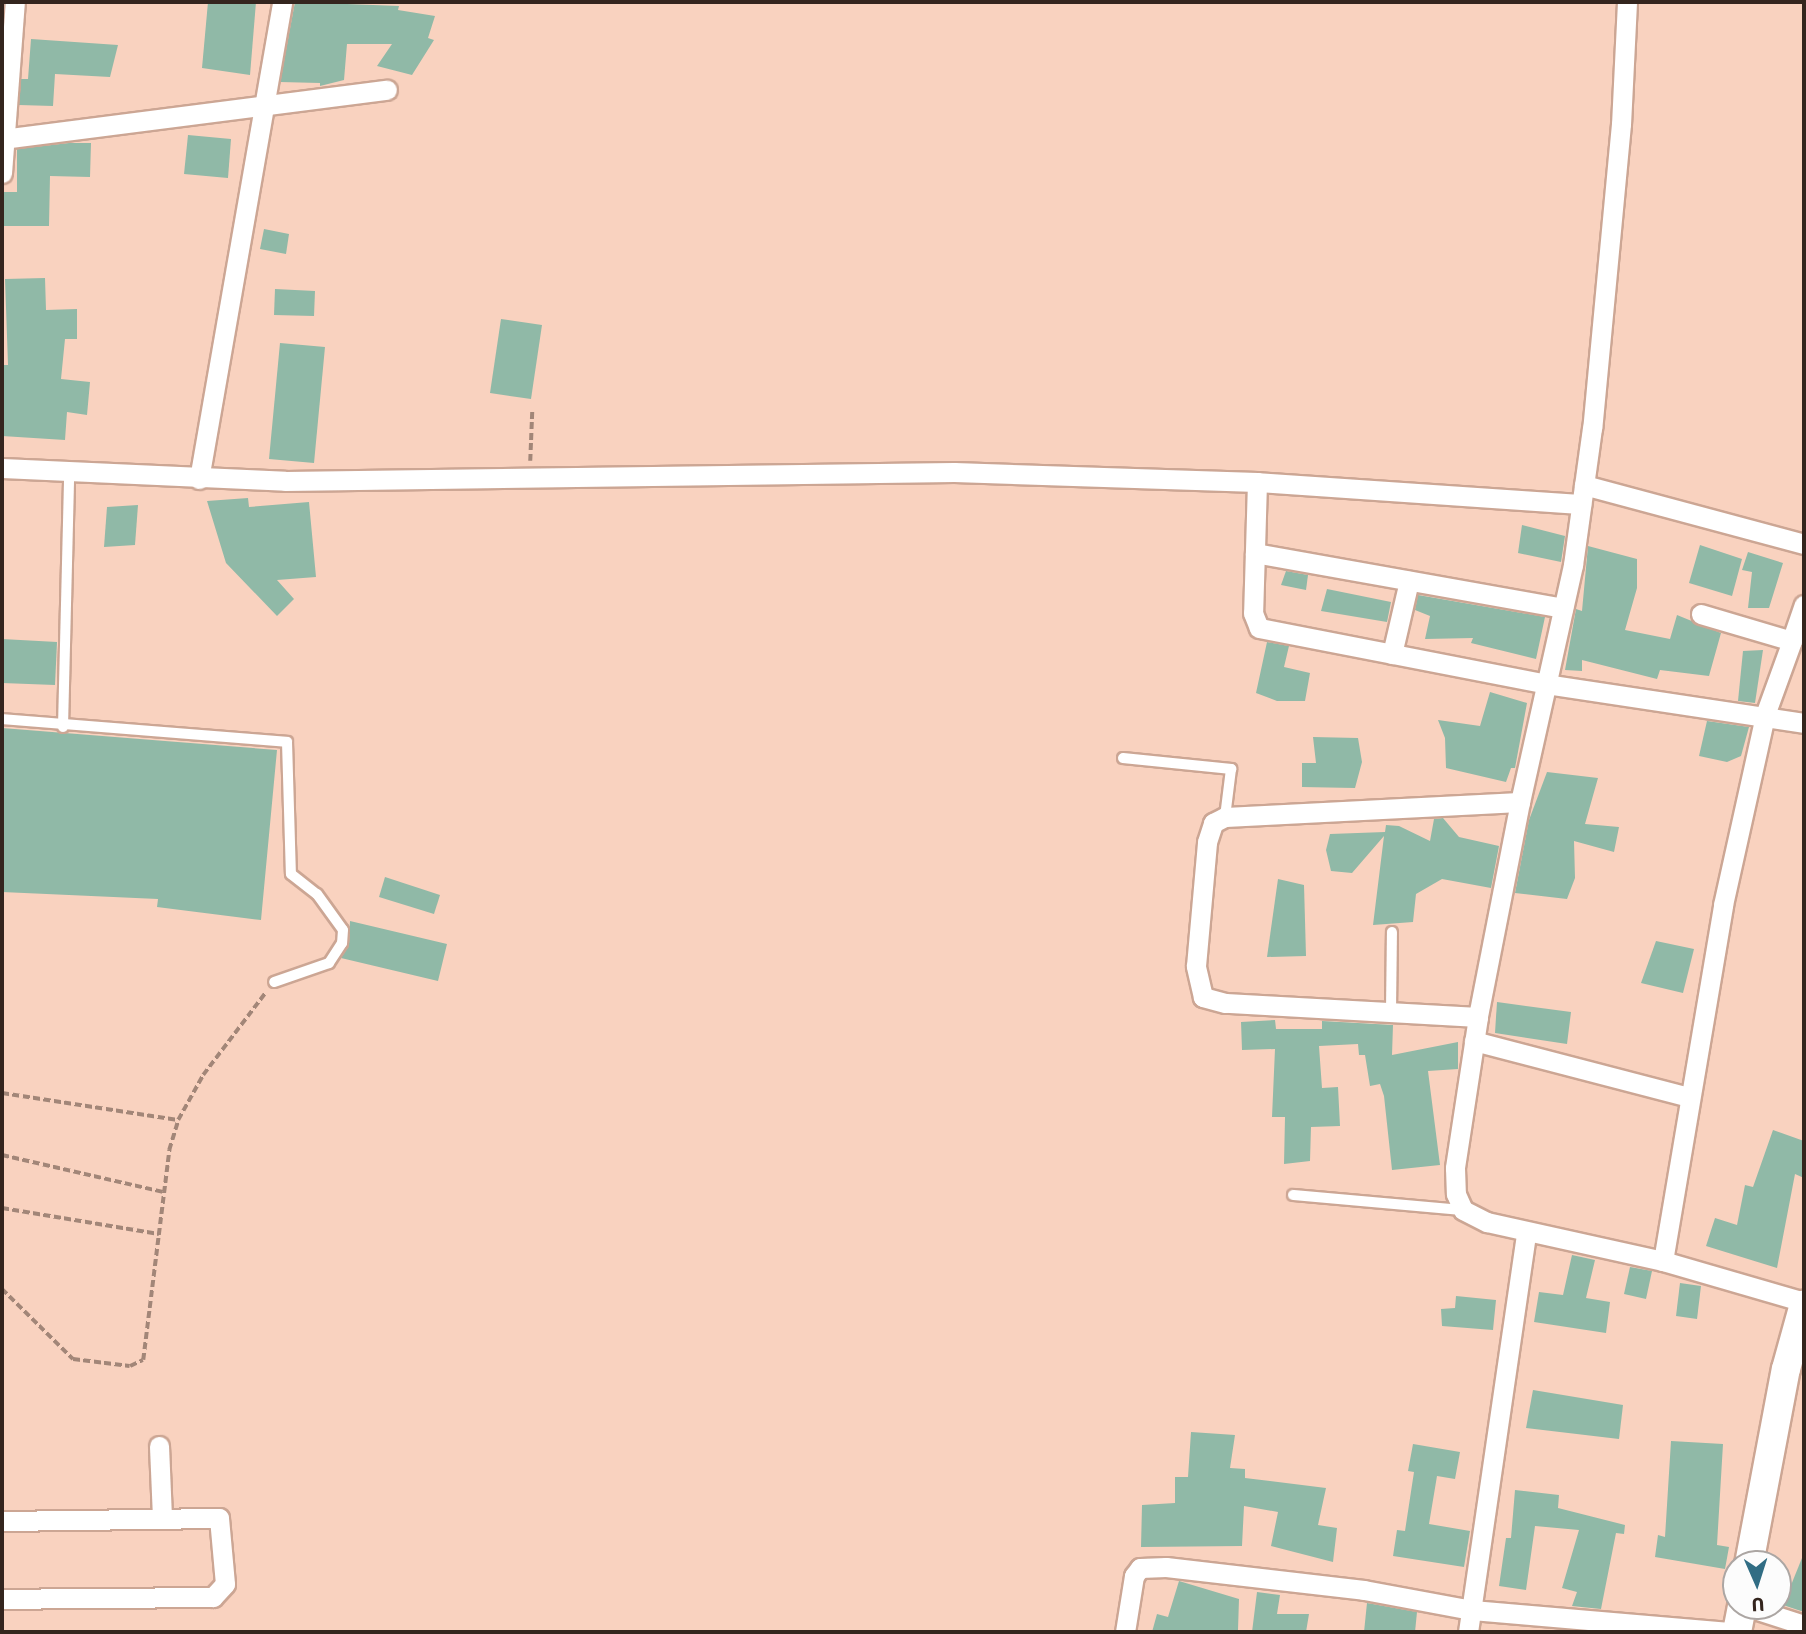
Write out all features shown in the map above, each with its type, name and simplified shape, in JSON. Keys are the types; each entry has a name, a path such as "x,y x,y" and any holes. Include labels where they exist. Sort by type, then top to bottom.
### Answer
{"street":[{"path":"2,173 15,2"},
{"path":"199,479 282,2"},
{"path":"1627,2 1621,124 1582,494 1563,608 1520,802 1478,1017 1455,1168 1455,1194 1463,1210 1526,1233 1663,1261 1804,1303 1786,1369 1752,1550"},
{"path":"4,139 387,90"},
{"path":"2,468 69,474 199,479 529,480 954,472 1582,494 1804,544"},
{"path":"1257,482 1253,613 1259,628 1546,684 1804,723"},
{"path":"1255,553 1563,608"},
{"path":"1392,654 1409,581"},
{"path":"1663,1261 1723,905 1766,716 1804,605"},
{"path":"1701,614 1792,639"},
{"path":"1478,1017 1212,1002 1203,997 1196,966 1204,858 1213,823 1225,817 1520,802"},
{"path":"1474,1041 1689,1097"},
{"path":"1468,1632 1526,1233"},
{"path":"159,1447 162,1518"},
{"path":"2,1521 219,1518 225,1584 220,1594 2,1599"},
{"path":"1125,1632 1132,1581 1140,1568 1176,1568 1364,1590 1472,1610 1729,1632"}],"lane":[{"path":"63,727 69,474"},
{"path":"2,719 63,727 286,742 291,874 317,894 343,930 342,943 329,963 274,982"},
{"path":"1122,758 1231,769 1225,817"},
{"path":"1391,1010 1392,932"},
{"path":"1293,1195 1463,1210"}],"path":[{"path":"529,480 532,411"},
{"path":"2,1289 74,1359 137,1364 145,1355 163,1192 178,1120 203,1075 274,982"},
{"path":"2,1093 178,1120"},
{"path":"2,1155 163,1192"},
{"path":"2,1208 159,1234"}],"building":[{"path":"208,2 256,2 250,75 202,68"},
{"path":"295,2 399,6 398,10 435,16 428,38 434,40 412,75 377,66 392,44 347,44 344,80 320,86 320,83 280,82"},
{"path":"31,39 118,45 110,77 55,74 53,106 19,105 21,79 28,79"},
{"path":"188,135 231,139 228,178 184,174"},
{"path":"91,143 90,177 50,176 49,226 2,226 2,192 17,192 17,149"},
{"path":"264,229 289,234 286,254 260,249"},
{"path":"45,278 46,310 77,309 77,339 65,339 61,379 90,382 87,415 67,412 65,440 2,436 3,365 8,365 5,279"},
{"path":"275,289 315,291 314,316 274,315"},
{"path":"501,319 542,325 531,399 490,393"},
{"path":"280,343 325,347 314,463 269,459"},
{"path":"248,498 249,507 309,502 316,577 277,580 294,599 277,616 226,563 207,501"},
{"path":"138,505 135,545 104,547 107,507"},
{"path":"1522,525 1565,536 1561,562 1518,553"},
{"path":"1700,545 1742,559 1732,596 1689,583"},
{"path":"1588,546 1637,559 1637,588 1625,630 1670,639 1677,615 1721,633 1709,676 1660,670 1657,679 1582,660 1582,671 1565,670 1576,609 1582,611"},
{"path":"1748,552 1783,563 1769,608 1748,608 1752,572 1742,570"},
{"path":"1286,571 1308,575 1306,590 1281,585"},
{"path":"1327,589 1391,602 1387,622 1321,611"},
{"path":"1418,595 1545,617 1536,659 1471,643 1473,638 1425,639 1430,616 1415,610"},
{"path":"2,639 57,642 55,685 2,683"},
{"path":"1267,642 1289,646 1284,667 1310,673 1305,701 1277,701 1256,693"},
{"path":"1763,650 1755,703 1738,701 1743,651"},
{"path":"1490,692 1527,703 1515,768 1511,768 1506,782 1446,768 1445,738 1438,720 1480,726"},
{"path":"1707,721 1749,727 1741,756 1727,762 1699,756"},
{"path":"2,728 277,750 261,920 157,907 158,899 2,892"},
{"path":"1313,737 1358,738 1362,762 1355,788 1302,787 1302,763 1316,763"},
{"path":"1547,772 1598,778 1585,824 1619,827 1614,852 1574,841 1575,878 1567,899 1515,893 1529,820"},
{"path":"1443,818 1459,837 1499,846 1491,888 1442,879 1416,894 1413,922 1373,925 1384,836 1352,873 1331,871 1326,850 1330,834 1385,832 1386,825 1399,826 1430,841 1434,819"},
{"path":"385,877 440,895 434,914 379,897"},
{"path":"1278,879 1304,885 1306,956 1267,957"},
{"path":"350,921 447,944 438,981 341,958 349,944"},
{"path":"1656,941 1694,949 1683,993 1641,983"},
{"path":"1497,1002 1571,1012 1567,1044 1495,1033"},
{"path":"1275,1020 1276,1029 1322,1029 1322,1021 1393,1025 1392,1055 1458,1042 1458,1069 1428,1071 1440,1165 1392,1170 1384,1096 1380,1084 1370,1086 1365,1055 1359,1055 1358,1044 1319,1046 1322,1088 1338,1087 1340,1126 1311,1127 1310,1161 1284,1164 1285,1117 1272,1117 1275,1049 1242,1050 1241,1022"},
{"path":"1773,1130 1804,1141 1804,1178 1795,1174 1777,1268 1706,1246 1715,1218 1737,1225 1745,1185 1753,1187"},
{"path":"1572,1255 1595,1260 1586,1298 1610,1302 1606,1333 1534,1322 1539,1292 1563,1295"},
{"path":"1630,1267 1652,1271 1646,1299 1624,1294"},
{"path":"1680,1283 1701,1286 1697,1319 1676,1316"},
{"path":"1456,1296 1496,1300 1493,1330 1442,1326 1441,1309 1455,1308"},
{"path":"1533,1390 1623,1405 1619,1439 1526,1428"},
{"path":"1191,1432 1235,1435 1230,1468 1245,1469 1245,1478 1326,1488 1318,1525 1337,1528 1333,1562 1271,1546 1278,1512 1244,1506 1242,1546 1141,1547 1142,1505 1175,1503 1175,1477 1188,1477"},
{"path":"1671,1441 1723,1444 1717,1545 1729,1547 1728,1550 1722,1550 1722,1568 1655,1557 1658,1535 1665,1537"},
{"path":"1413,1444 1460,1452 1455,1479 1437,1476 1429,1524 1470,1531 1464,1567 1393,1556 1397,1530 1405,1531 1414,1472 1408,1471"},
{"path":"1515,1490 1559,1495 1558,1508 1625,1525 1624,1534 1616,1533 1601,1609 1572,1606 1577,1592 1562,1588 1579,1530 1535,1526 1526,1590 1499,1586 1506,1538 1511,1538"},
{"path":"1804,1553 1804,1612 1792,1608 1792,1583"},
{"path":"1179,1581 1239,1599 1238,1630 1152,1632 1157,1614 1168,1617"},
{"path":"1257,1592 1280,1595 1277,1614 1309,1614 1306,1632 1252,1632"},
{"path":"1367,1603 1417,1612 1415,1632 1364,1632"}]}
